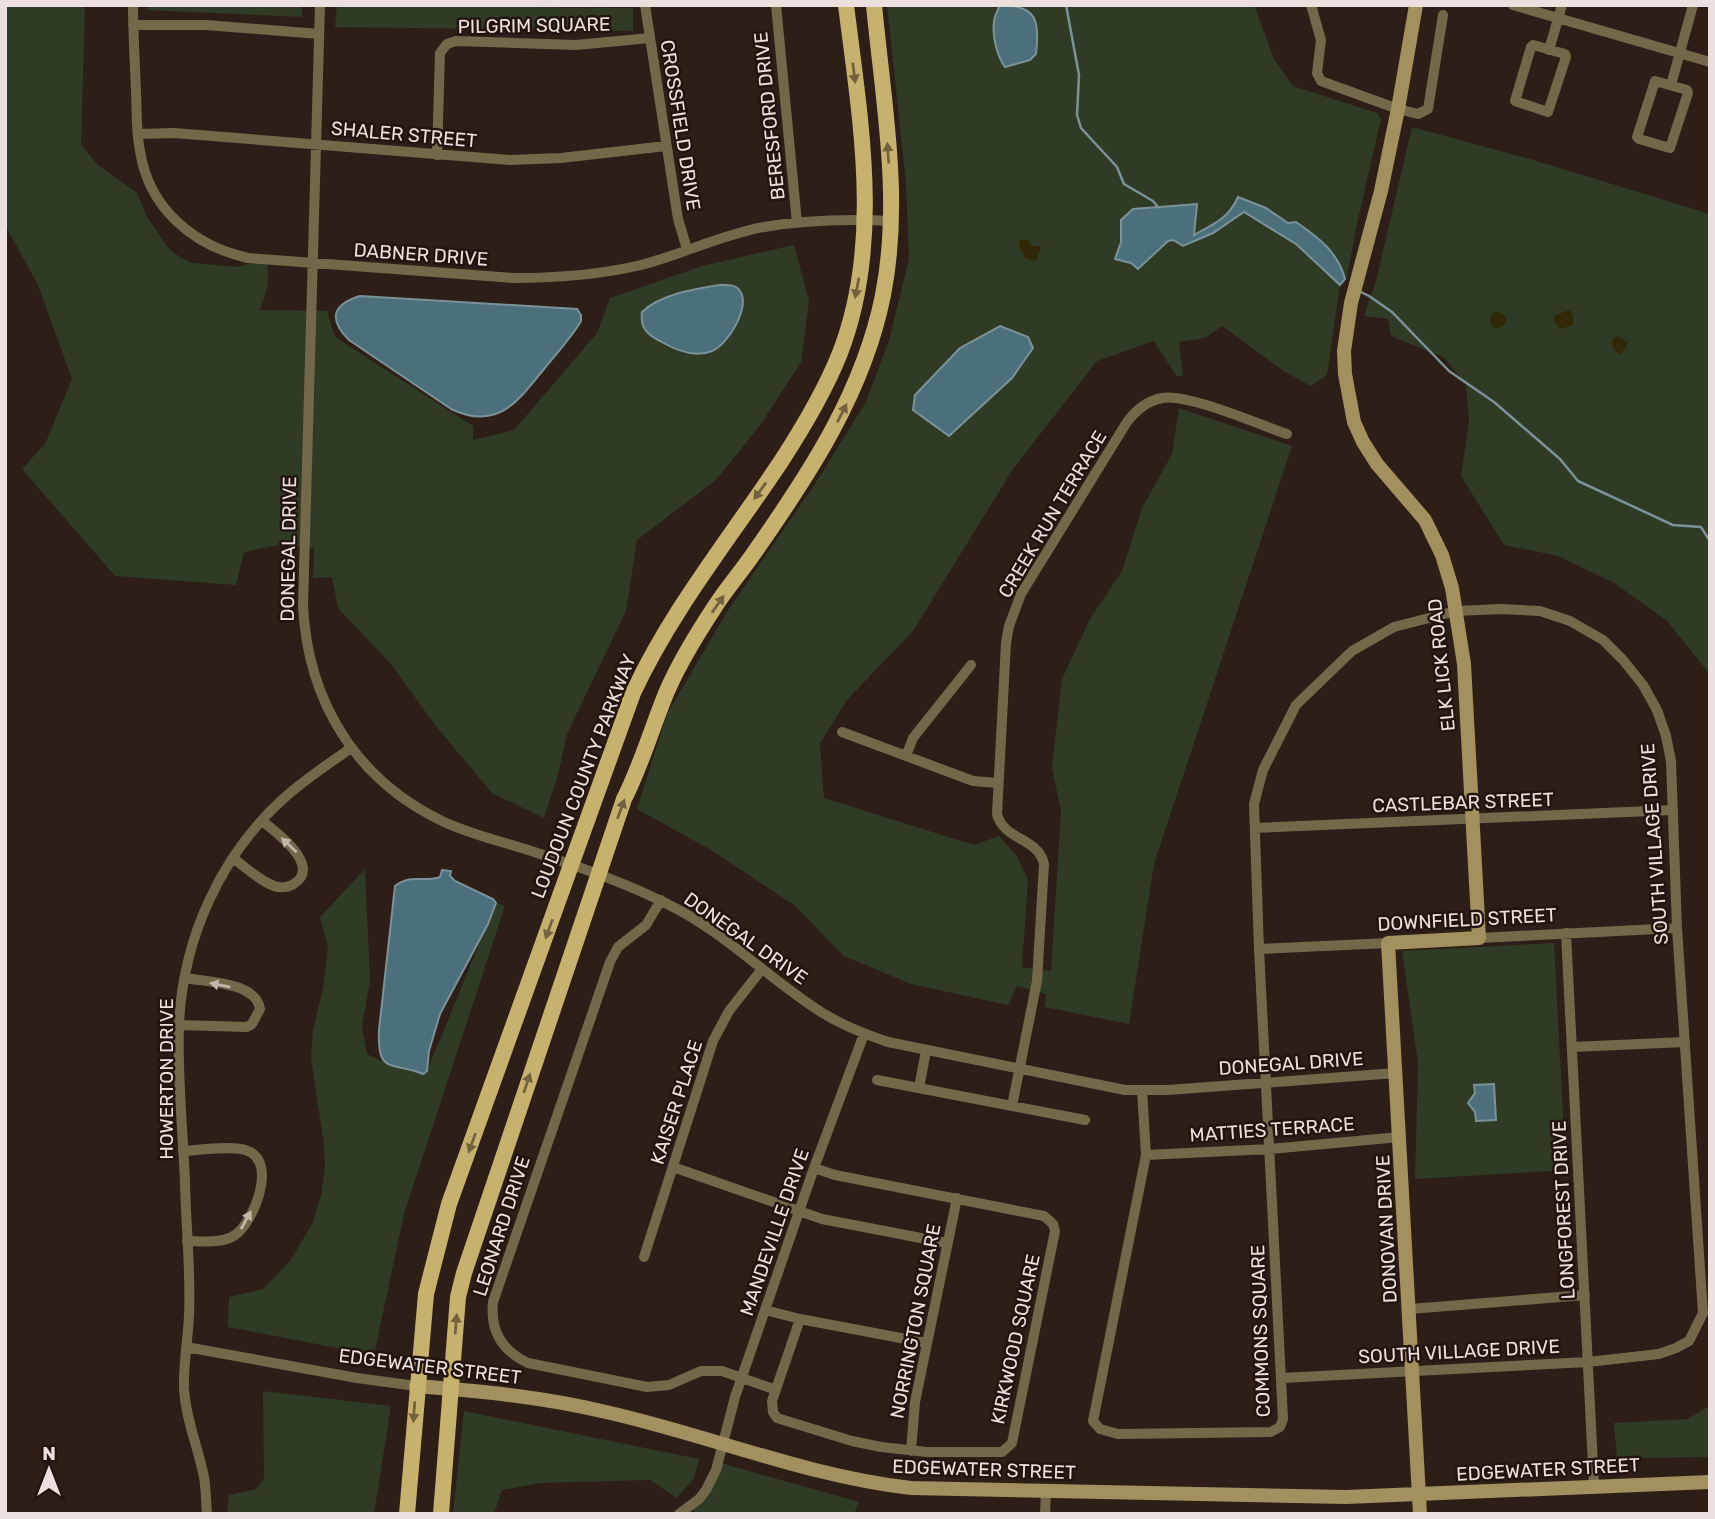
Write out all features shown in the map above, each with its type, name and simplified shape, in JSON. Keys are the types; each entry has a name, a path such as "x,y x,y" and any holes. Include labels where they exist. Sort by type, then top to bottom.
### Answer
{"main road":[{"name":"LOUDOUN COUNTY PARKWAY","path":"407,1514 425,1294 449,1204 633,693 649,659 781,461 827,383 841,351 856,294 863,252 864,220 857,97 846,5"},
{"path":"441,1514 458,1297 464,1273 624,799 664,698 685,656 714,608 807,475 850,396 872,342 884,293 892,221 885,110 874,5"}],"street":[{"name":"DABNER DRIVE","path":"133,5 138,134 140,153 151,187 170,216 182,228 230,254 312,263 514,278 550,278 641,265 743,232 797,223 892,221"},
{"name":"DONEGAL DRIVE","path":"320,5 304,633 317,685 327,708 351,748 383,782 422,810 468,831 599,873 661,900 706,927 812,1007 864,1034 926,1051 1125,1090 1396,1073"},
{"name":"CROSSFIELD DRIVE","path":"645,5 678,219 687,250"},
{"name":"BERESFORD DRIVE","path":"776,5 797,223"},
{"path":"1311,5 1321,40 1317,73 1321,81 1418,114 1427,109 1443,15"},
{"name":"ELK LICK ROAD","path":"1416,5 1398,109 1365,256 1351,303 1344,351 1345,374 1354,422 1377,464 1425,520 1448,572 1464,664 1479,938"},
{"path":"1513,5 1561,11 1710,62"},
{"path":"1671,85 1693,6 1687,5"},
{"path":"1549,50 1561,11"},
{"path":"133,25 206,25 319,34"},
{"name":"PILGRIM SQUARE","path":"437,155 440,53 447,44 456,41 576,45 650,38"},
{"path":"1534,45 1549,50 1565,54 1566,57 1548,112 1515,101 1531,47 1534,45"},
{"path":"1655,81 1671,85 1688,93 1670,148 1637,137 1653,83 1655,81"},
{"name":"SHALER STREET","path":"138,134 174,133 437,155 538,160 666,146"},
{"name":"CREEK RUN TERRACE","path":"1019,1069 1037,981 1044,864 1038,850 1009,834 999,821 998,783 1006,643 1014,610 1134,413 1150,401 1184,398 1287,434"},
{"name":"SOUTH VILLAGE DRIVE","path":"1266,1083 1254,804 1263,771 1296,705 1352,651 1394,627 1456,611 1540,611 1570,621 1603,640 1643,685 1657,710 1671,761 1677,928 1703,1313 1689,1341 1659,1354 1588,1362 1282,1378"},
{"path":"906,756 913,738 971,665"},
{"path":"842,732 973,781 998,783"},
{"name":"HOWERTON DRIVE","path":"207,1514 204,1478 188,1421 184,1388 189,1313 179,1025 185,978 207,905 233,858 262,821 302,782 351,748"},
{"name":"CASTLEBAR STREET","path":"1255,828 1673,810"},
{"path":"233,858 274,886 288,887 297,882 303,870 298,853 262,821"},
{"name":"LEONARD DRIVE","path":"661,900 646,925 618,947 610,962 493,1302 493,1324 502,1345 528,1363 647,1387 669,1385 701,1371 722,1371 776,1390"},
{"name":"DOWNFIELD STREET","path":"1259,949 1677,928"},
{"name":"LONGFOREST DRIVE","path":"1566,933 1594,1486"},
{"name":"DONOVAN DRIVE","path":"1388,943 1420,1514"},
{"name":"KAISER PLACE","path":"643,1257 720,1025 762,969"},
{"path":"179,1025 247,1027 258,1016 260,1009 255,997 244,989 185,978"},
{"name":"MANDEVILLE DRIVE","path":"678,1514 699,1499 716,1470 721,1443 765,1310 864,1034"},
{"path":"1572,1047 1685,1042"},
{"path":"919,1088 926,1051"},
{"path":"1012,1106 1019,1069"},
{"path":"877,1080 1085,1120"},
{"name":"COMMONS SQUARE","path":"1142,1090 1146,1155 1093,1421 1100,1429 1118,1434 1271,1432 1280,1427 1283,1419 1266,1083"},
{"name":"MATTIES TERRACE","path":"1146,1155 1270,1149 1399,1137"},
{"path":"183,1151 244,1150 257,1157 264,1172 250,1214 236,1235 220,1241 187,1241"},
{"path":"673,1167 822,1219 947,1244"},
{"name":"KIRKWOOD SQUARE","path":"800,1319 771,1406 782,1422 852,1441 911,1451 997,1454 1008,1449 1012,1443 1055,1236 1054,1224 1044,1216 835,1175 814,1168"},
{"name":"NORRINGTON SQUARE","path":"911,1451 915,1402 957,1198"},
{"path":"1410,1309 1585,1295"},
{"path":"765,1310 927,1343"},
{"name":"EDGEWATER STREET","path":"187,1347 357,1378 558,1402 653,1424 851,1479 931,1490 1312,1497 1710,1482"},
{"path":"1045,1514 1046,1492"}],"green space":[{"path":"5,5 85,5 81,145 98,165 137,193 147,217 169,249 193,263 237,267 266,259 267,285 259,310 327,311 335,337 473,426 473,440 514,430 597,333 610,298 702,266 794,245 809,301 801,362 761,424 716,480 637,540 626,611 567,734 558,775 544,818 492,793 435,725 391,664 338,608 332,577 313,578 314,548 278,545 244,552 236,585 115,576 22,469 45,444 72,379 38,285 5,225"},
{"path":"147,5 302,5 302,17 147,10"},
{"path":"337,5 633,8 633,31 335,27"},
{"path":"887,5 1254,5 1274,59 1293,86 1377,113 1381,119 1347,278 1340,285 1327,375 1311,386 1285,372 1222,326 1205,338 1179,342 1183,375 1177,377 1154,341 1097,361 1013,469 913,631 846,701 820,744 824,798 974,845 999,836 1017,856 1028,880 1022,967 1051,971 1061,811 1052,768 1062,679 1090,619 1122,571 1142,508 1172,454 1179,408 1292,446 1154,864 1129,1024 1045,1007 1046,994 1017,986 1008,1005 911,984 844,956 794,905 711,850 637,809 667,714 730,607 813,487 866,402 889,340 909,259 906,183"},
{"path":"1412,127 1530,159 1710,214 1710,674 1667,621 1614,583 1558,556 1504,545 1461,476 1469,422 1466,384 1443,357 1391,336 1388,319 1364,316 1376,281"},
{"path":"365,869 370,981 362,1027 367,1054 384,1062 427,1071 496,903 505,906 404,1214 374,1355 228,1327 229,1297 263,1289 290,1261 312,1224 321,1196 325,1166 324,1145 311,1058 313,1030 323,988 328,947 320,917"},
{"path":"1554,943 1566,1170 1415,1179 1418,1063 1402,951"},
{"path":"263,1391 391,1406 374,1514 227,1514 229,1495 257,1489 264,1478"},
{"path":"1710,1405 1710,1457 1617,1458 1614,1423 1688,1419"},
{"path":"464,1411 699,1459 694,1478 677,1498 650,1480 540,1483 502,1490 494,1514 453,1514"},
{"path":"717,1462 859,1502 854,1514 696,1514 690,1506"}],"sand":[{"path":"1020,240 1040,246 1038,259 1034,261 1025,258 1019,245"},
{"path":"1569,310 1573,315 1573,325 1560,329 1554,316"},
{"path":"1495,312 1501,312 1506,320 1504,326 1495,328 1490,323 1490,317"},
{"path":"1618,336 1628,343 1620,355 1613,345 1614,338"}],"water":[{"path":"1000,5 1022,8 1033,17 1037,42 1036,54 1030,60 1005,67 1002,63 994,33 995,18"},
{"path":"1238,197 1266,208 1288,223 1296,222 1312,233 1332,253 1345,279 1340,285 1296,244 1244,212 1213,233 1183,246 1173,240 1168,241 1138,269 1131,263 1115,259 1121,242 1121,220 1133,209 1197,204 1194,235 1225,215"},
{"path":"720,285 736,287 743,298 743,306 731,333 712,351 699,354 685,352 655,338 645,330 642,312 650,306 679,293"},
{"path":"360,296 577,309 581,321 515,402 494,415 482,417 451,409 349,340 338,326 336,314 343,304"},
{"path":"1000,326 1028,337 1033,348 1012,378 949,436 913,410 915,395 960,348"},
{"path":"442,870 451,871 450,876 455,881 493,899 496,903 488,924 440,1014 429,1051 427,1071 423,1074 384,1061 379,1045 379,1030 395,886 412,879 440,877"},
{"path":"1494,1084 1496,1120 1476,1121 1475,1112 1468,1103 1475,1093 1474,1085"}],"waterway":[{"path":"1066,5 1079,75 1077,115 1081,128 1117,167 1124,184 1153,201 1158,207"},
{"path":"1361,292 1392,312 1449,371 1494,402 1560,459 1578,481 1673,525 1701,527 1710,541"}]}
